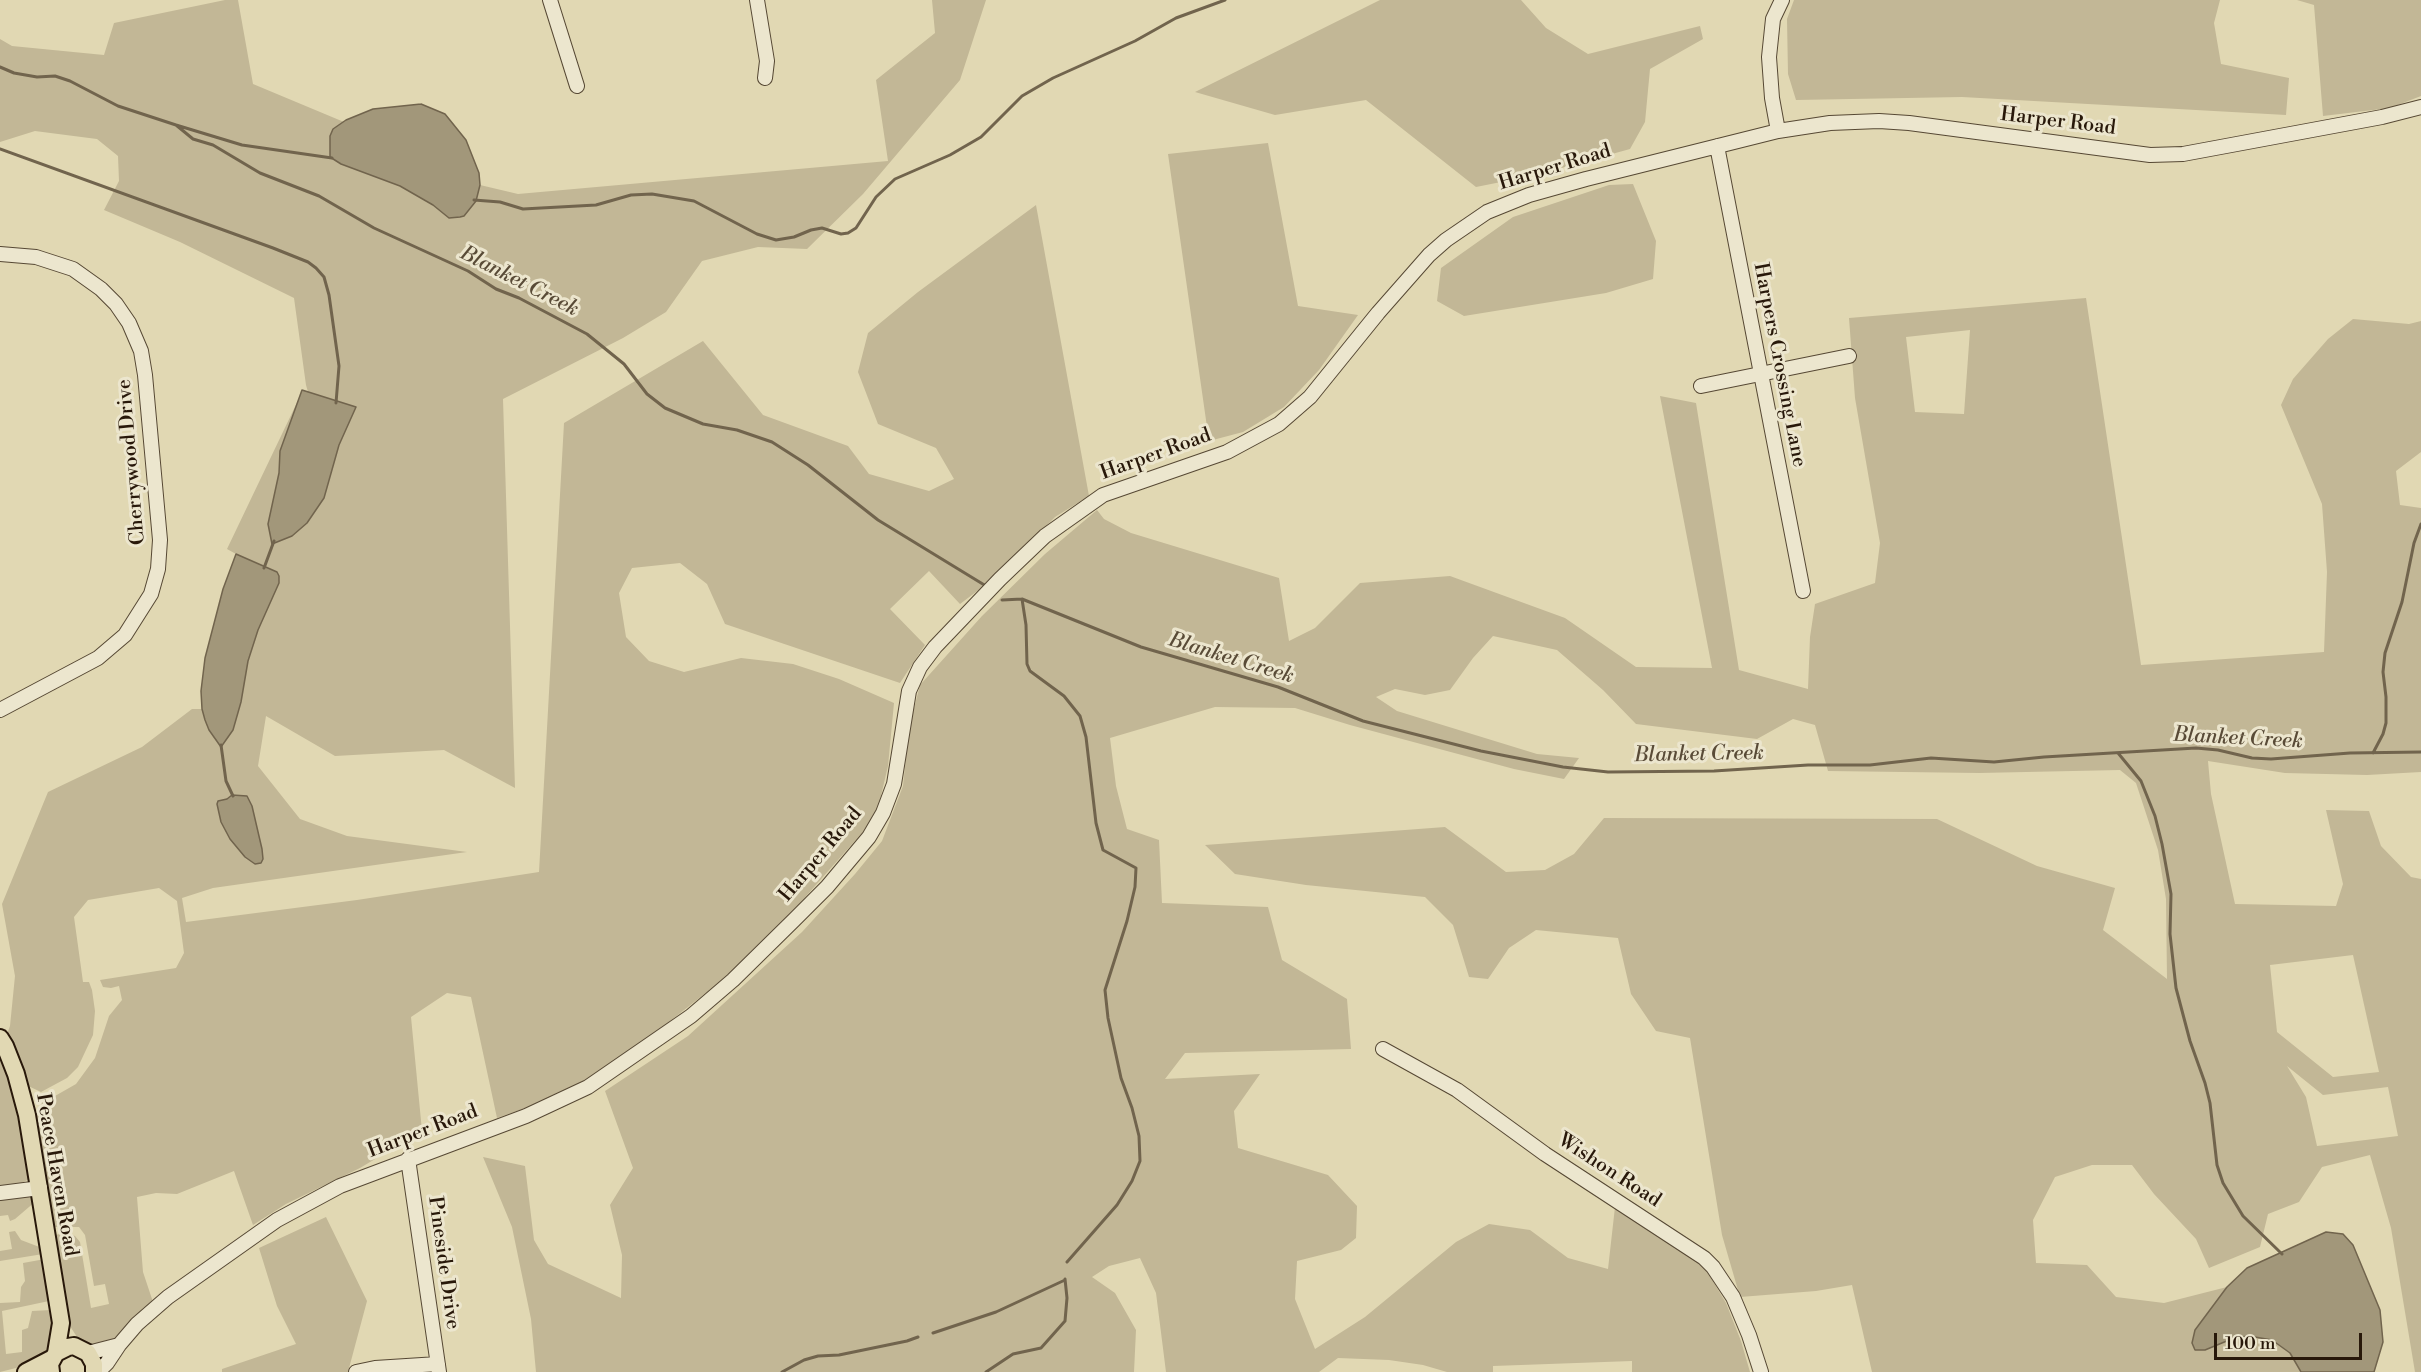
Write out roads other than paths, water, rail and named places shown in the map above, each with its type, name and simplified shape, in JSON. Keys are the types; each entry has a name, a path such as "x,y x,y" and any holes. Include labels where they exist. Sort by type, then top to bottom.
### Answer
{"main road":[{"name":"Peace Haven Road","path":"0,1038 16,1074 27,1114 40,1188 54,1290 61,1323 53,1361"},
{"name":"Peace Haven Road","path":"61,1323 84,1350"},
{"path":"26,1372 53,1361 68,1347 84,1350 94,1364 96,1372"}],"street":[{"path":"550,0 577,86"},
{"path":"757,0 767,61 765,78"},
{"path":"1778,130 1772,98 1770,57 1773,19 1782,0"},
{"name":"Harper Road","path":"96,1372 107,1363 137,1324 168,1297 277,1220 339,1186 526,1116 588,1087 691,1016 733,980 786,928 847,865 869,837 883,813 894,784 909,691 920,667 935,646 1045,536 1103,495 1219,455 1280,424 1310,397 1384,305 1429,255 1453,234 1487,212 1529,195 1778,130 1830,123 1889,122 2150,155 2194,152 2382,117 2421,106"},
{"name":"Harpers Crossing Lane","path":"1717,146 1803,591"},
{"name":"Cherrywood Drive","path":"0,254 53,261 87,277 117,304 135,333 145,375 160,540 158,569 151,594 125,634 98,658 0,710"},
{"path":"1701,386 1849,356"},
{"name":"Wishon Road","path":"1383,1049 1456,1090 1545,1154 1671,1234 1704,1258 1713,1267 1733,1298 1749,1335 1761,1372"},
{"name":"Pineside Drive","path":"408,1159 439,1368"},
{"path":"0,1193 40,1188"},
{"path":"84,1350 119,1345"},
{"path":"356,1372 375,1368 439,1368"}],"waterway":[{"path":"474,200 500,202 523,209 596,205 631,195 652,194 694,201 757,234 776,240 822,228 841,234 848,233 856,228 876,197 895,179 950,155 981,137 1022,96 1053,78 1135,41 1176,18 1225,0"},
{"name":"Blanket Creek","path":"0,67 14,73 37,77 55,76 70,81 118,106 176,125 193,139 213,145 260,173 319,196 374,228 468,271 496,289 519,298 587,334 624,364 647,394 665,408 703,424 737,430 772,442 808,465 878,520 986,586"},
{"path":"176,125 242,145 332,158"},
{"path":"0,149 273,248 308,262 316,268 324,277 329,295 339,366 336,403"},
{"path":"2373,753 2386,723 2383,672 2385,653 2402,602 2414,543 2421,524"},
{"path":"264,568 274,541"},
{"path":"1022,599 1026,625 1027,664 1030,671 1064,696 1080,716 1086,737 1096,823 1103,850 1136,868 1135,887 1127,921 1105,990 1108,1018 1121,1078 1139,1136 1140,1161 1132,1181 1117,1205 1067,1262"},
{"name":"Blanket Creek","path":"1002,600 1022,599 1141,647 1278,687 1363,721 1481,751 1563,767 1608,772 1714,771 1808,765 1870,765 1931,758 1994,762 2196,748 2271,759 2350,753 2421,752"},
{"path":"221,745 226,781 233,796"},
{"path":"2118,753 2141,781 2155,816 2162,844 2171,894 2170,934 2176,988 2210,1103 2217,1165 2223,1183 2243,1216 2282,1254"},
{"path":"986,1372 1013,1354 1041,1348 1065,1321 1067,1298 1065,1279"},
{"path":"933,1333 996,1312 1065,1280"},
{"path":"782,1372 804,1360 818,1356 839,1355 918,1337"}]}
